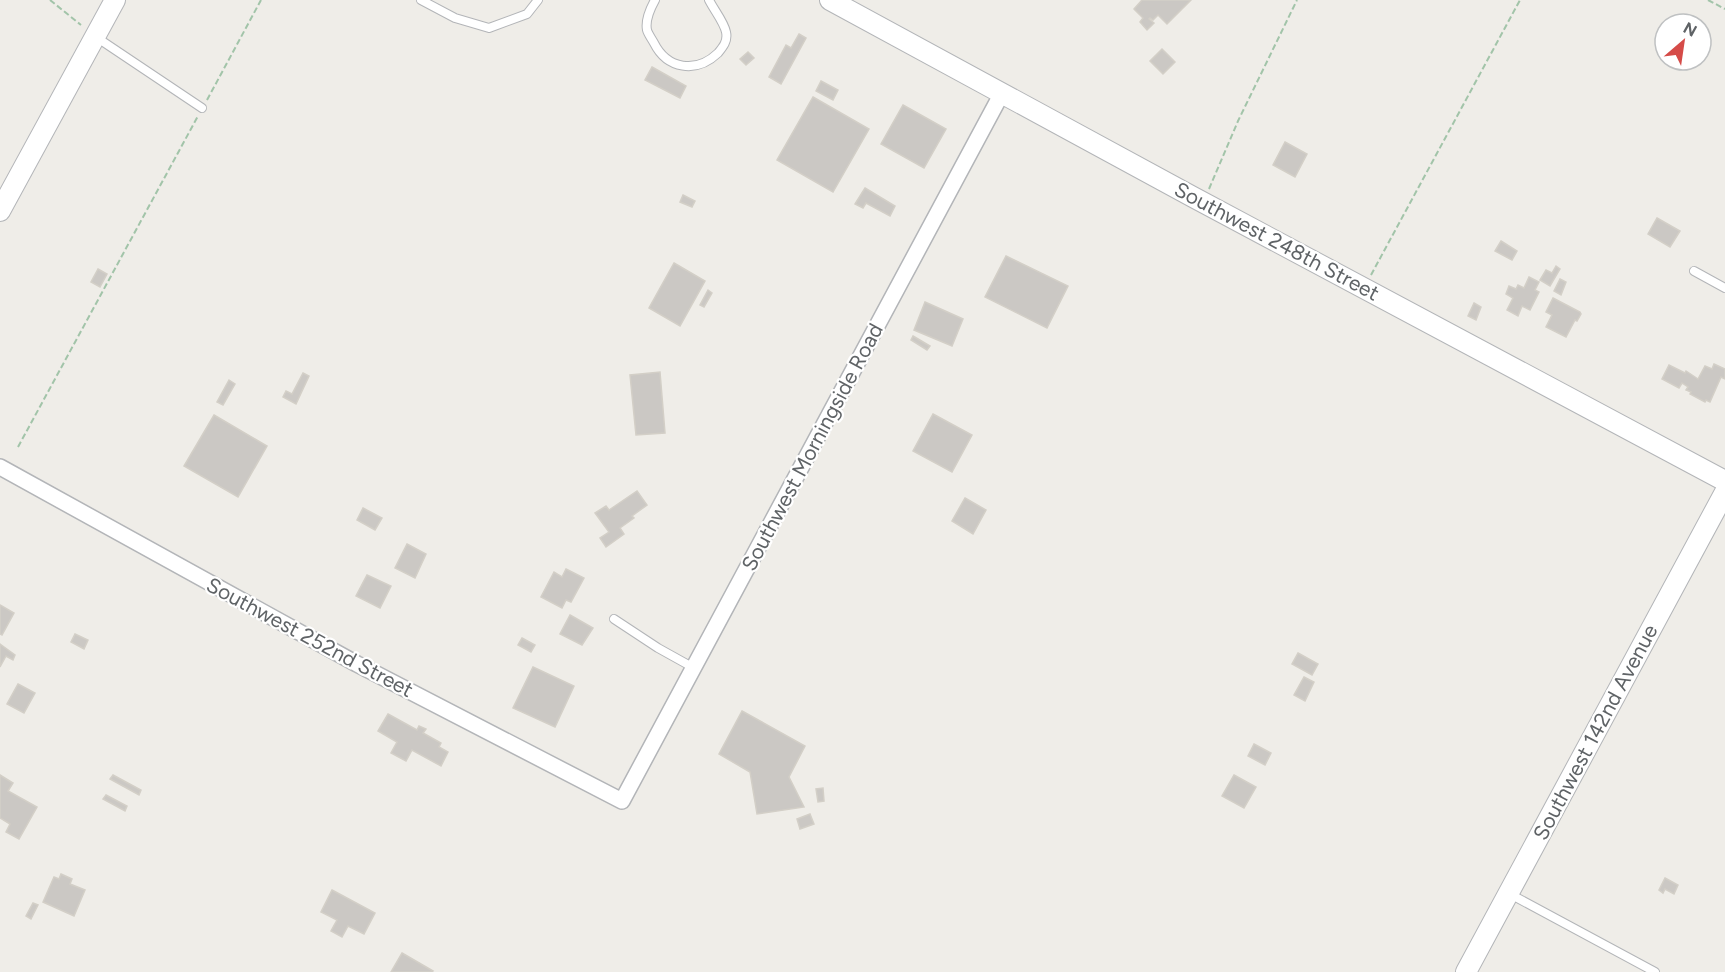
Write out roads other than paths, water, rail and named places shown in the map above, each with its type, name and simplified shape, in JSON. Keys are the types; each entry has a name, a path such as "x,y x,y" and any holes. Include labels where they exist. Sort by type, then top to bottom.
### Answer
{"street":[{"path":"0,211 115,0"},
{"name":"Southwest 248th Street","path":"831,0 1725,481"},
{"name":"Southwest Morningside Road","path":"622,801 1002,93"},
{"name":"Southwest 252nd Street","path":"0,467 347,659 622,801"},
{"name":"Southwest 142nd Avenue","path":"1468,971 1725,492"}],"lane":[{"path":"421,0 455,18 489,28 527,14 538,0"},
{"path":"656,0 649,11 647,30 659,54 672,63 688,66 700,65 710,60 726,40 726,31 709,0"},
{"path":"95,36 202,108"},
{"path":"1694,271 1725,288"},
{"path":"614,619 694,668"},
{"path":"1508,893 1655,972"}]}
